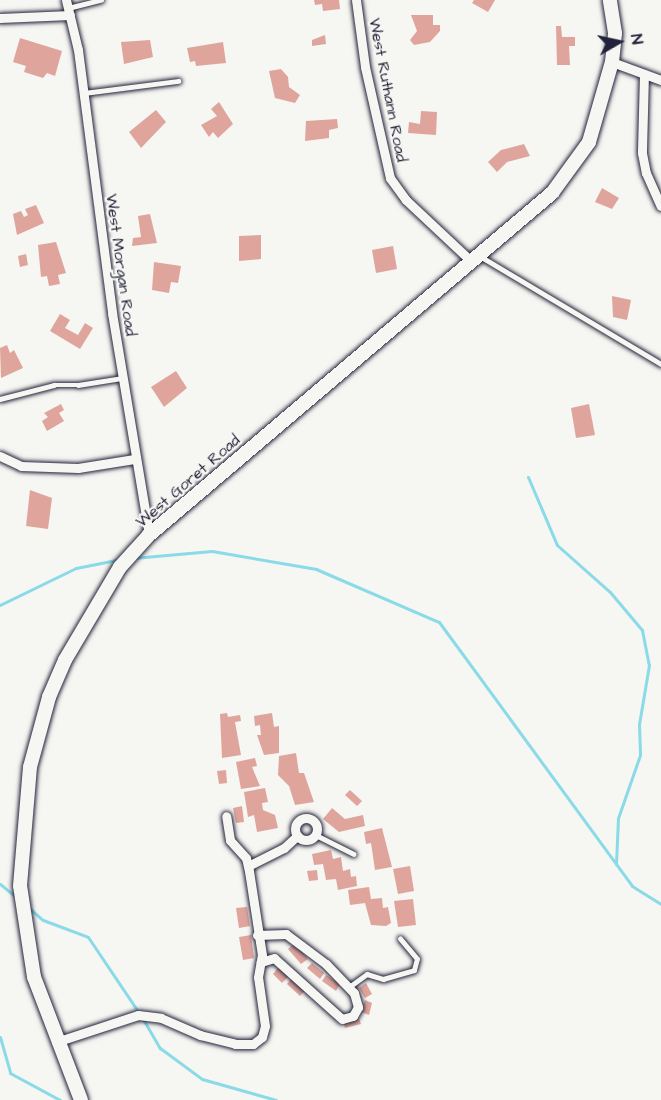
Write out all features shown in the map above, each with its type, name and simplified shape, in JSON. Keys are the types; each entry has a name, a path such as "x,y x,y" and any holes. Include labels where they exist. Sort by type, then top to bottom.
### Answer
{"street":[{"name":"West Ruthann Road","path":"356,0 365,67 390,178 406,200 474,258"},
{"name":"West Goret Road","path":"81,1100 56,1042 34,977 20,886 23,807 30,767 49,697 64,660 120,567 149,535 552,193 589,142 612,62 615,33 610,0"},
{"path":"0,18 68,7"},
{"name":"West Morgan Road","path":"68,7 84,93 134,459 149,535"},
{"path":"612,62 661,80"},
{"path":"644,74 642,153 646,174 661,206"},
{"path":"0,456 21,466 78,468 134,459"},
{"path":"56,1042 138,1015 161,1018 200,1035 236,1044 253,1044 262,1038 266,1026 260,994 261,962 248,866 230,840 226,816"},
{"path":"303,818 316,824 316,835 307,841 297,836 295,825 303,818"},
{"path":"248,866 284,848 297,836"},
{"path":"257,935 286,934 297,939 349,987 358,1007 353,1016 342,1019 274,958 261,962"}],"lane":[{"path":"68,7 101,0"},
{"path":"84,93 178,81"},
{"path":"474,258 661,364"},
{"path":"0,399 54,384 78,386 122,378"},
{"path":"316,835 354,854"},
{"path":"349,987 367,974 383,979 414,970 417,959 400,939"}],"building":[{"path":"314,0 339,0 340,9 323,11 322,4 315,5"},
{"path":"474,0 495,0 488,12 472,3"},
{"path":"411,15 433,15 433,25 440,25 440,31 430,42 414,45 410,40 417,31"},
{"path":"556,26 561,26 562,37 575,37 575,46 569,46 570,65 557,65"},
{"path":"325,35 326,44 312,46 312,40"},
{"path":"20,38 62,51 55,76 47,73 43,78 24,72 26,66 13,62"},
{"path":"150,40 153,57 124,64 121,42"},
{"path":"223,42 226,63 196,66 195,61 190,62 187,48"},
{"path":"281,69 288,77 289,87 300,95 295,103 275,98 269,71"},
{"path":"219,102 233,124 218,138 213,132 209,137 201,125 217,116 211,109"},
{"path":"156,110 166,122 141,148 129,132"},
{"path":"421,111 437,112 436,135 408,133 409,122 420,124"},
{"path":"337,119 338,128 329,130 329,138 305,141 306,121"},
{"path":"524,144 530,156 507,162 497,172 488,162 501,150"},
{"path":"602,188 619,198 612,209 595,202"},
{"path":"36,205 44,223 17,235 13,214 21,211 24,217 28,215 25,209"},
{"path":"150,214 157,243 132,246 133,238 141,237 138,216"},
{"path":"261,235 261,259 239,261 239,236"},
{"path":"56,242 66,273 58,275 60,284 49,286 47,276 41,277 38,245"},
{"path":"393,246 397,269 376,273 372,250"},
{"path":"26,254 28,265 20,267 18,256"},
{"path":"154,262 181,266 178,283 171,282 169,293 152,290"},
{"path":"612,296 631,300 627,320 613,317"},
{"path":"60,314 70,320 65,328 78,335 85,323 93,328 80,349 50,331"},
{"path":"7,345 10,353 14,350 23,368 1,378 0,348"},
{"path":"176,371 187,388 164,407 151,387"},
{"path":"61,404 64,410 59,413 64,421 47,431 42,421 48,417 44,413"},
{"path":"589,404 595,435 576,438 571,408"},
{"path":"30,490 52,498 48,529 26,526"},
{"path":"227,713 228,717 240,715 241,721 235,722 241,755 222,758 220,714"},
{"path":"272,713 274,727 279,726 279,753 264,755 257,735 261,735 260,725 255,726 254,716"},
{"path":"296,753 299,773 304,773 314,802 295,805 289,786 278,775 279,756"},
{"path":"255,758 257,766 252,767 260,786 241,789 236,762"},
{"path":"226,770 227,783 219,784 217,771"},
{"path":"265,788 268,802 262,803 263,810 275,815 278,828 257,832 254,815 248,817 244,792"},
{"path":"350,790 362,801 357,806 345,795"},
{"path":"242,806 244,822 236,823 233,808"},
{"path":"332,808 345,819 363,815 365,826 339,832 323,819"},
{"path":"382,828 392,867 375,870 371,843 366,844 364,832"},
{"path":"331,850 333,859 341,857 343,871 350,869 351,877 356,876 357,886 338,890 336,879 326,880 323,864 314,865 312,854"},
{"path":"410,866 414,891 398,894 393,869"},
{"path":"317,870 318,880 309,881 307,871"},
{"path":"369,887 371,899 382,898 383,908 388,907 391,923 386,926 371,925 365,903 350,905 348,890"},
{"path":"413,899 416,925 398,927 394,901"},
{"path":"247,907 250,926 239,928 236,908"},
{"path":"251,935 254,958 243,960 239,937"},
{"path":"295,943 308,959 301,964 288,949"},
{"path":"312,963 324,973 320,979 307,968"},
{"path":"280,965 290,975 282,983 273,974"},
{"path":"326,975 340,984 336,991 322,981"},
{"path":"293,977 306,989 300,996 287,984"},
{"path":"366,983 372,994 365,998 359,988"},
{"path":"365,1000 372,1003 369,1015 361,1012"},
{"path":"358,1016 361,1024 345,1028 343,1021"}],"waterway":[{"path":"528,477 557,545 610,592 642,630 649,665 639,724 640,755 618,818 616,864"},
{"path":"133,558 212,551 316,569 439,622 632,886 661,904"},
{"path":"0,605 76,568 121,559"},
{"path":"0,884 17,898"},
{"path":"29,908 43,920 88,937 139,1013"},
{"path":"143,1019 160,1048 202,1079 276,1100"},
{"path":"0,1037 10,1073 60,1100"}]}
